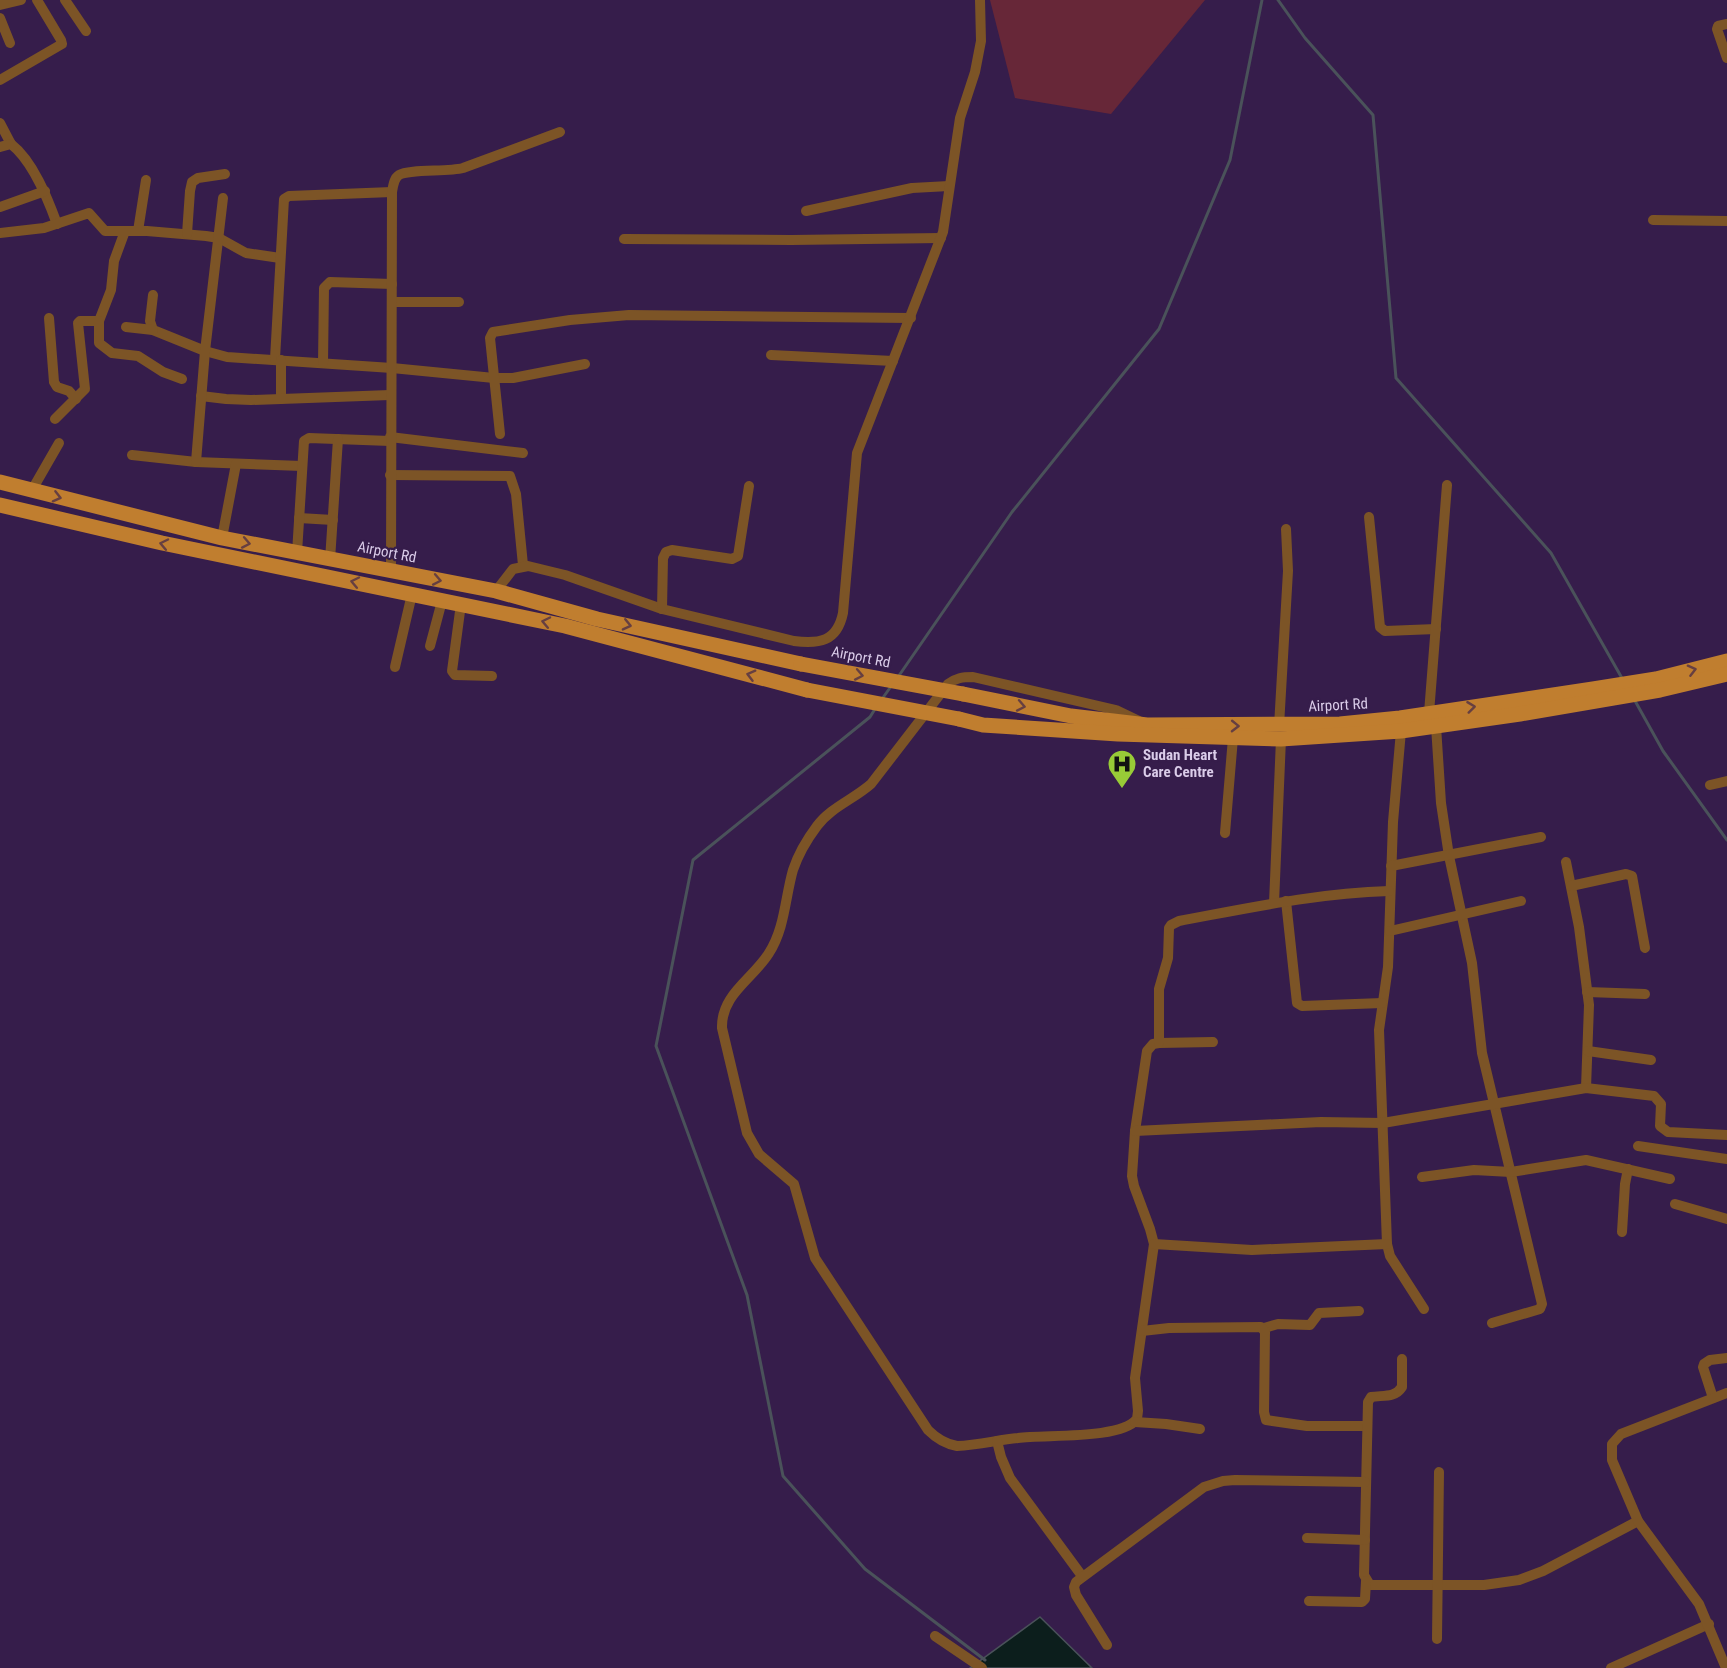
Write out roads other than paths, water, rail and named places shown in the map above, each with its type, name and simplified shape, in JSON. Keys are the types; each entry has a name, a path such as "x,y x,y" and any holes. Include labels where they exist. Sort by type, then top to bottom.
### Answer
{"main road":[{"name":"Airport Rd","path":"0,482 222,538 496,591 597,619 801,664 1071,716 1144,724 1280,732 1400,718 1432,719"},
{"path":"0,505 162,543 565,626 807,690 983,725 1146,736 1233,738 1280,732 1401,731 1432,719 1520,714 1593,695 1727,674"},
{"path":"1658,684 1727,661"}],"street":[{"path":"0,5 21,0"},
{"path":"0,80 62,44 37,0"},
{"path":"65,0 86,31"},
{"path":"496,591 510,572 523,566 565,575 662,609 794,640 820,641 836,632 843,613 857,453 911,318 946,220 960,118 975,72 981,40 980,0"},
{"path":"0,18 10,43"},
{"path":"1727,24 1718,26 1717,29 1727,58"},
{"path":"0,123 5,145 18,150 45,191 57,224"},
{"path":"391,571 392,192 396,178 401,174 462,168 560,132"},
{"path":"187,234 192,182 198,178 225,174"},
{"path":"138,231 146,180"},
{"path":"806,211 912,188 949,186"},
{"path":"0,207 45,191"},
{"path":"281,399 278,360 280,258 285,198 392,192"},
{"path":"196,462 205,351 223,198"},
{"path":"0,233 38,229 89,213 103,231 138,231 219,238 246,253 280,258"},
{"path":"1653,220 1727,221"},
{"path":"125,231 114,261 111,290 99,321 99,343 105,350 119,356 138,356 163,372 182,379"},
{"path":"624,239 941,238"},
{"path":"323,363 324,288 326,284 330,282 392,284"},
{"path":"153,295 150,321 153,330"},
{"path":"392,302 459,302"},
{"path":"500,434 490,338 492,333 570,320 628,315 911,318"},
{"path":"49,318 54,382 57,387 69,391 76,399"},
{"path":"56,419 83,392 85,386 78,323 80,321 99,321"},
{"path":"126,327 153,330 226,357 392,368 494,378 513,378 585,364"},
{"path":"771,355 893,361"},
{"path":"201,396 226,399 390,396"},
{"path":"330,560 338,439"},
{"path":"297,553 305,440 390,439 523,453"},
{"path":"32,490 59,443"},
{"path":"132,455 236,465 302,466"},
{"path":"222,538 236,465"},
{"path":"390,475 508,475 512,479 516,494 523,566"},
{"path":"1447,485 1432,719 1439,788 1449,856 1472,963 1482,1053 1542,1304 1540,1309 1492,1323"},
{"path":"662,609 663,558 666,552 672,550 732,559 738,556 749,486"},
{"path":"1370,517 1380,627 1385,631 1436,629"},
{"path":"299,518 333,520"},
{"path":"1274,903 1288,571 1286,529"},
{"path":"395,666 412,594"},
{"path":"430,646 442,601"},
{"path":"461,604 452,671 455,675 492,676"},
{"path":"1144,724 1127,714 1107,708 972,677 962,676 948,684 871,784 856,797 829,814 816,827 793,870 781,925 769,953 729,999 722,1018 722,1028 747,1133 759,1154 794,1184 810,1244 821,1268 928,1430 936,1438 957,1446 1033,1436 1087,1434 1128,1426 1135,1422 1200,1429"},
{"path":"1401,731 1389,891 1388,967 1382,1003 1379,1050 1387,1244 1390,1256 1424,1309"},
{"path":"1225,833 1233,738"},
{"path":"1710,785 1727,781"},
{"path":"1391,866 1541,837"},
{"path":"1566,862 1579,927 1589,1012 1586,1088"},
{"path":"1570,886 1626,874 1632,876 1645,948"},
{"path":"1159,1043 1159,989 1167,964 1171,925 1179,921 1286,901 1358,892 1389,891"},
{"path":"1286,901 1297,1003 1302,1006 1382,1003"},
{"path":"1390,931 1521,901"},
{"path":"1587,992 1645,994"},
{"path":"1135,1422 1138,1416 1134,1384 1154,1244 1132,1176 1135,1131 1147,1051 1153,1044 1159,1043 1212,1042"},
{"path":"1588,1051 1651,1060"},
{"path":"1135,1131 1321,1122 1383,1123 1586,1088 1654,1096 1661,1104 1660,1126 1668,1132 1727,1136"},
{"path":"1638,1146 1727,1159"},
{"path":"1422,1177 1474,1170 1510,1172 1586,1160 1670,1179"},
{"path":"1622,1232 1628,1169"},
{"path":"1675,1204 1727,1219"},
{"path":"1154,1244 1252,1250 1387,1244"},
{"path":"1142,1331 1169,1328 1257,1326 1264,1328 1278,1324 1310,1325 1315,1315 1319,1313 1359,1311"},
{"path":"1264,1328 1264,1412 1266,1420 1307,1426 1366,1426"},
{"path":"1713,1398 1703,1368 1704,1364 1710,1360 1727,1358"},
{"path":"1309,1601 1362,1602 1365,1599 1366,1426 1369,1399 1374,1396 1397,1393 1402,1387 1402,1359"},
{"path":"1726,1668 1699,1604 1638,1521 1612,1460 1611,1451 1616,1438 1622,1434 1727,1393"},
{"path":"997,1441 1001,1457 1011,1478 1082,1576"},
{"path":"1437,1639 1439,1472"},
{"path":"1107,1645 1076,1595 1074,1587 1076,1582 1204,1487 1235,1480 1365,1482"},
{"path":"1366,1581 1373,1586 1439,1586 1494,1584 1519,1580 1543,1571 1638,1521"},
{"path":"1307,1538 1365,1540"},
{"path":"1611,1668 1709,1624"},
{"path":"935,1636 982,1668"}],"waterway":[{"path":"898,677 1012,512 1159,329 1230,160 1262,0"},
{"path":"1278,0 1305,38 1373,115 1396,378 1551,553 1623,680"},
{"path":"882,699 892,685"},
{"path":"1634,699 1663,751 1727,840"},
{"path":"875,709 870,717 693,860 656,1046 747,1295 783,1476 865,1569 985,1660"}],"place":[{"name":"Sudan Heart Care Centre","path":"1122,790"}]}
